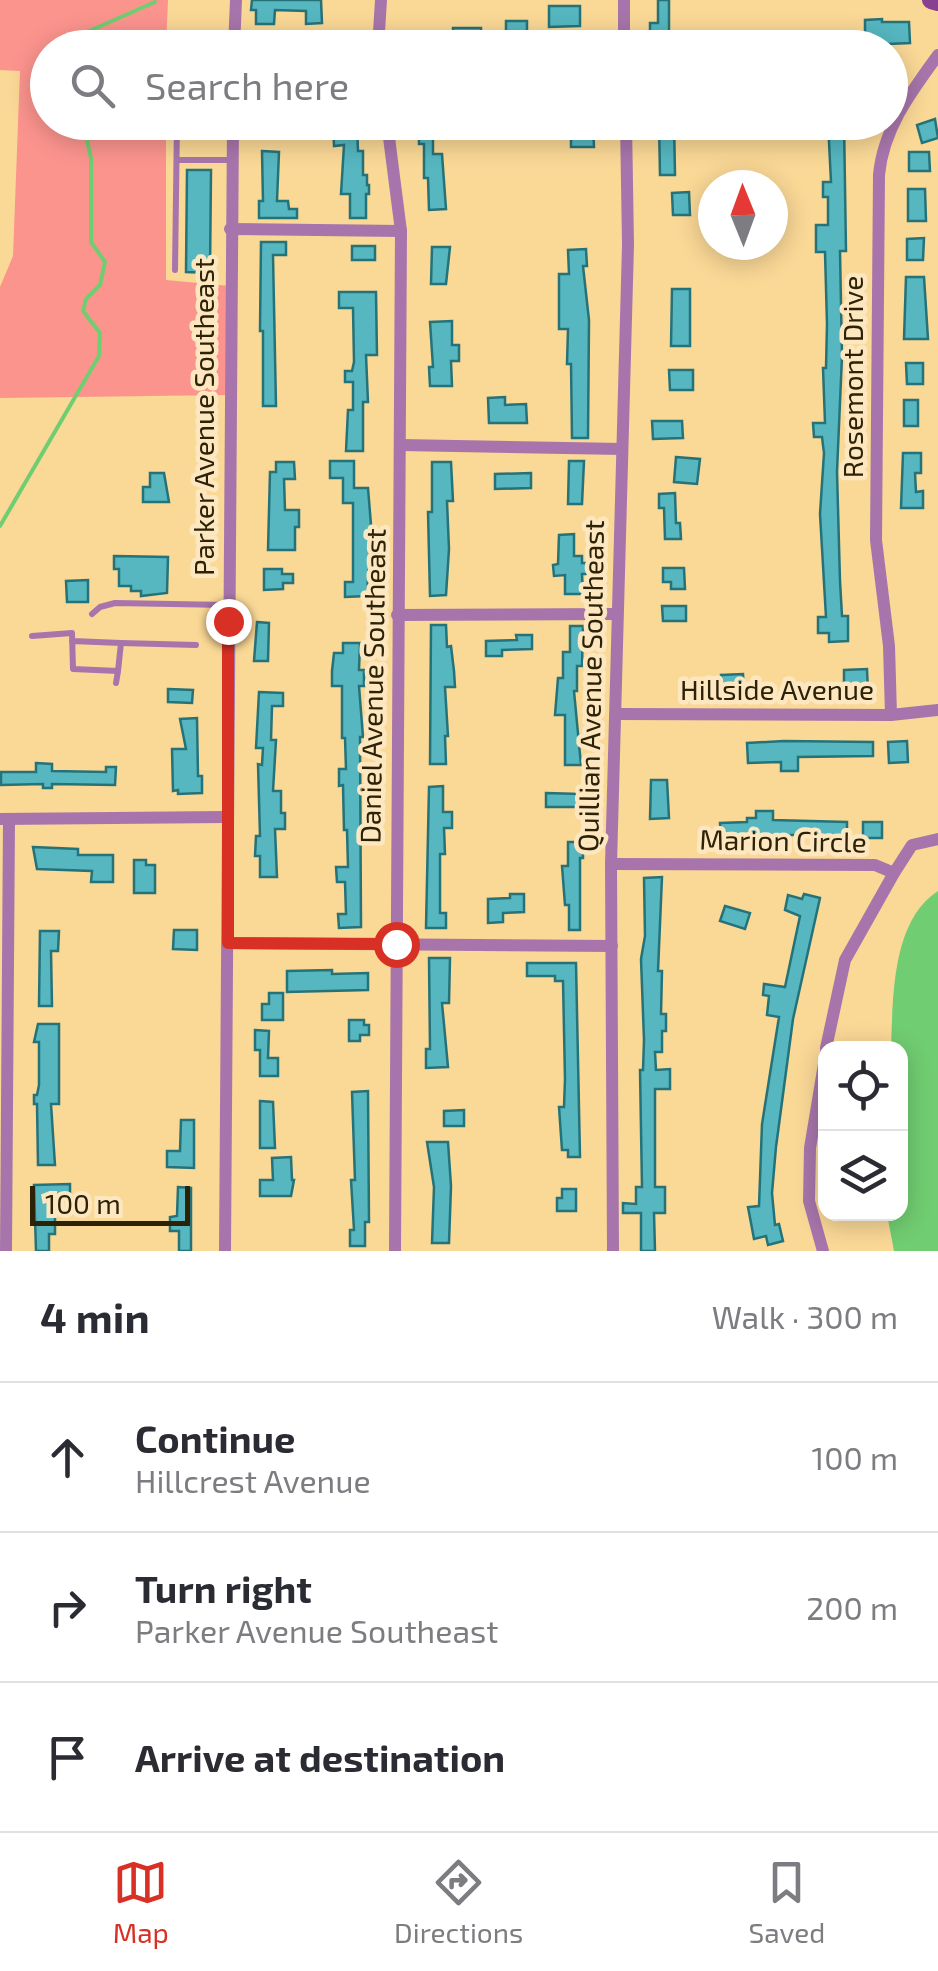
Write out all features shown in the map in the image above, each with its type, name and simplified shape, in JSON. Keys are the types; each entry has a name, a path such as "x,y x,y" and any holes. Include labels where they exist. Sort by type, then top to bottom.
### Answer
{"street":[{"path":"235,30 236,0"},
{"path":"379,30 381,0"},
{"path":"624,0 624,30"},
{"name":"Rosemont Drive","path":"908,100 938,55"},
{"name":"Parker Avenue Southeast","path":"225,1251 233,140"},
{"name":"Daniel Avenue Southeast","path":"389,140 401,230 395,1251"},
{"name":"Quillian Avenue Southeast","path":"613,1251 611,864 628,245 626,140"},
{"name":"Rosemont Drive","path":"886,140 879,175 876,540 890,646 891,714"},
{"path":"230,229 401,230"},
{"path":"402,445 622,449"},
{"path":"397,615 617,614"},
{"name":"Hillside Avenue","path":"616,714 891,714 938,710"},
{"path":"6,1251 5,818 226,818"},
{"name":"Marion Circle","path":"611,864 875,865 894,873 912,845 938,840"},
{"path":"828,1041 845,960 894,873"},
{"path":"228,943 612,946"},
{"path":"818,1099 810,1148 809,1201 823,1251"}],"lane":[{"path":"175,270 177,140"},
{"path":"177,160 232,160"},
{"path":"92,614 115,603 228,604"},
{"path":"32,636 72,633 73,669 118,670"},
{"path":"72,641 196,645"},
{"path":"116,683 121,643"}],"shaded area":[{"path":"0,0 168,0 167,30 30,30 30,140 166,140 166,280 230,286 226,395 0,398 0,287 13,256 20,71 0,70"},
{"path":"938,891 938,1251 894,1251 888,1221 908,1221 908,1041 891,1041 894,985 903,941 923,904"}],"building":[{"path":"252,0 321,0 322,23 306,24 306,11 275,10 274,24 256,24"},
{"path":"658,0 669,0 669,30 650,30 650,23 658,23"},
{"path":"549,6 580,6 580,26 549,27"},
{"path":"865,20 909,22 910,43 908,30 865,30"},
{"path":"506,21 527,21 527,30 506,30"},
{"path":"935,119 938,138 922,143 917,125"},
{"path":"334,140 358,140 358,151 363,151 363,175 367,175 369,185 366,218 350,218 350,194 341,194 344,145 334,146"},
{"path":"419,140 433,140 433,154 442,154 446,209 429,210 424,144 419,144"},
{"path":"571,140 594,140 594,147 571,147"},
{"path":"659,140 674,140 675,175 660,175"},
{"path":"829,140 844,140 846,251 840,251 842,356 837,472 842,616 848,616 848,641 829,642 829,633 818,633 818,617 826,617 820,514 824,453 822,437 814,437 813,423 825,423 825,252 816,252 816,225 828,225 828,197 823,197 823,182 831,182"},
{"path":"262,151 279,152 277,201 288,201 289,209 297,209 297,218 259,218 259,201 263,201"},
{"path":"909,152 929,152 930,171 909,171"},
{"path":"187,170 211,170 210,273 186,272"},
{"path":"908,189 925,189 926,221 908,221"},
{"path":"689,192 690,215 673,215 672,193"},
{"path":"924,238 923,260 907,260 907,239"},
{"path":"261,242 286,242 286,255 273,255 276,406 263,406"},
{"path":"352,246 375,246 375,260 352,260"},
{"path":"432,247 450,247 446,284 431,284"},
{"path":"586,249 587,266 583,266 589,320 588,438 572,438 571,364 567,364 568,329 559,329 559,274 569,274 568,250"},
{"path":"906,277 924,277 928,339 904,339"},
{"path":"672,289 690,289 690,346 671,346"},
{"path":"339,292 376,292 377,355 366,355 368,402 363,402 363,451 346,451 348,410 353,410 353,382 345,382 345,371 352,371 354,362 353,308 339,308"},
{"path":"452,321 452,345 459,345 459,361 451,361 452,386 430,386 430,322"},
{"path":"906,363 923,363 923,384 907,384"},
{"path":"669,370 693,370 693,390 670,390"},
{"path":"505,397 505,405 526,404 527,423 489,423 488,398"},
{"path":"904,400 918,400 918,426 904,426"},
{"path":"652,421 682,421 683,438 653,439"},
{"path":"903,453 921,453 921,473 915,473 916,492 923,491 923,508 901,508"},
{"path":"676,457 700,459 697,484 674,482"},
{"path":"330,461 354,461 354,488 368,488 371,525 367,596 345,597 345,582 353,582 353,503 343,503 343,478 330,478"},
{"path":"569,461 584,461 582,504 568,504"},
{"path":"276,462 294,462 295,479 284,479 285,510 299,510 295,550 268,550 270,472 276,472"},
{"path":"432,462 451,462 453,501 447,501 446,595 430,596 428,512 432,512"},
{"path":"150,473 164,473 169,502 143,502 143,487 150,487"},
{"path":"531,473 531,488 495,489 495,474"},
{"path":"675,493 681,539 665,539 664,508 659,508 659,494"},
{"path":"574,534 574,556 582,556 582,563 590,563 590,574 582,574 583,594 565,594 565,575 554,576 553,565 558,564 559,535"},
{"path":"114,556 168,557 167,593 141,596 141,591 131,591 131,586 119,586"},
{"path":"663,568 684,568 685,589 671,589 671,582 663,582"},
{"path":"264,569 282,569 282,574 293,574 293,583 283,583 283,589 264,590"},
{"path":"88,580 88,602 67,602 66,581"},
{"path":"662,606 686,606 686,621 663,621"},
{"path":"257,622 269,623 268,661 254,661"},
{"path":"431,625 446,625 454,671 455,687 445,687 446,764 430,764"},
{"path":"570,626 583,626 582,666 577,666 574,691 581,765 565,765 565,715 555,715 558,678 563,678 563,652 570,652"},
{"path":"516,635 532,635 532,649 502,650 502,656 486,656 486,641 517,640"},
{"path":"343,643 360,643 359,670 364,670 364,686 359,686 363,737 361,927 339,928 338,914 346,914 345,882 337,882 336,867 348,867 339,769 346,769 342,686 332,686 332,671 334,653 343,653"},
{"path":"867,669 868,692 844,692 844,670"},
{"path":"743,674 744,692 722,692 721,675"},
{"path":"168,689 193,690 192,703 168,702"},
{"path":"259,692 283,693 283,706 272,706 271,740 276,740 273,791 281,791 281,813 285,813 285,829 275,829 277,877 260,877 260,856 255,856 256,836 260,836 258,764 262,765 263,748 256,748"},
{"path":"197,718 202,793 178,794 178,790 173,791 172,749 186,749 180,719"},
{"path":"907,741 908,762 889,763 888,742"},
{"path":"873,742 873,756 798,757 798,771 781,771 781,762 748,763 747,743"},
{"path":"36,763 52,764 52,771 106,772 106,767 116,767 115,785 1,785 1,772 36,772"},
{"path":"651,780 667,780 669,818 650,819"},
{"path":"443,786 443,812 452,812 452,828 444,828 445,854 440,854 440,913 446,913 446,928 426,928 429,787"},
{"path":"546,793 580,794 580,807 546,807"},
{"path":"756,811 773,811 773,820 847,822 847,837 773,835 774,840 721,839 720,823 747,822 747,818 756,818"},
{"path":"863,822 882,822 882,838 863,838"},
{"path":"568,842 583,842 580,930 569,930 569,905 565,905 562,866 568,866"},
{"path":"33,847 78,849 78,855 113,855 113,882 91,882 92,871 37,869"},
{"path":"134,860 155,865 155,893 134,893"},
{"path":"662,877 658,971 662,971 661,1014 666,1014 666,1031 662,1031 662,1052 655,1052 656,1070 670,1069 670,1089 655,1089 655,1187 665,1187 665,1213 654,1213 655,1251 641,1251 641,1213 623,1213 623,1203 636,1204 636,1187 642,1187 644,878"},
{"path":"510,894 524,894 524,912 503,913 503,922 488,923 488,899 510,898"},
{"path":"804,894 820,898 793,1019 776,1147 772,1193 775,1225 779,1224 783,1241 768,1245 766,1236 754,1239 748,1207 759,1206 762,1124 779,1017 767,1015 769,996 763,995 764,984 785,987 800,916 785,910 788,895 802,899"},
{"path":"725,906 750,913 745,929 720,921"},
{"path":"174,930 197,930 197,950 173,949"},
{"path":"40,931 59,931 58,951 51,951 52,1006 39,1006"},
{"path":"429,958 450,958 449,1003 442,1003 448,1067 426,1068 426,1049 430,1049"},
{"path":"527,963 576,963 580,1157 568,1157 568,1150 562,1150 559,1107 564,1107 565,1079 563,981 555,981 555,976 527,976"},
{"path":"332,970 332,974 368,973 368,990 287,992 287,971"},
{"path":"269,993 283,993 283,1020 262,1020 262,1004 269,1004"},
{"path":"349,1020 364,1020 364,1025 369,1025 369,1035 360,1035 360,1041 349,1041"},
{"path":"38,1024 59,1024 59,1104 51,1104 55,1165 38,1165 34,1095 39,1085 39,1042 34,1042"},
{"path":"255,1030 269,1031 268,1058 278,1058 278,1076 260,1076"},
{"path":"368,1091 369,1222 365,1222 365,1246 350,1246 350,1230 354,1230 351,1180 355,1180 352,1092"},
{"path":"260,1101 273,1102 275,1148 260,1148"},
{"path":"464,1110 464,1126 444,1126 444,1111"},
{"path":"181,1120 194,1120 194,1168 167,1167 167,1151 180,1151"},
{"path":"427,1142 448,1142 449,1243 432,1243 434,1187"},
{"path":"291,1157 291,1196 260,1196 260,1180 273,1180 272,1158"},
{"path":"70,1184 70,1201 55,1201 55,1234 49,1234 49,1251 36,1251 34,1185"},
{"path":"178,1187 191,1188 191,1251 179,1251 179,1231 170,1231 170,1217 177,1216"},
{"path":"562,1189 576,1189 576,1211 557,1211"}],"waterway":[{"path":"91,30 155,2"},
{"path":"0,526 99,356 100,333 83,311 86,299 100,285 105,262 91,242 91,158 87,140"}],"route":[{"path":"228,621 228,943 396,944"}]}
